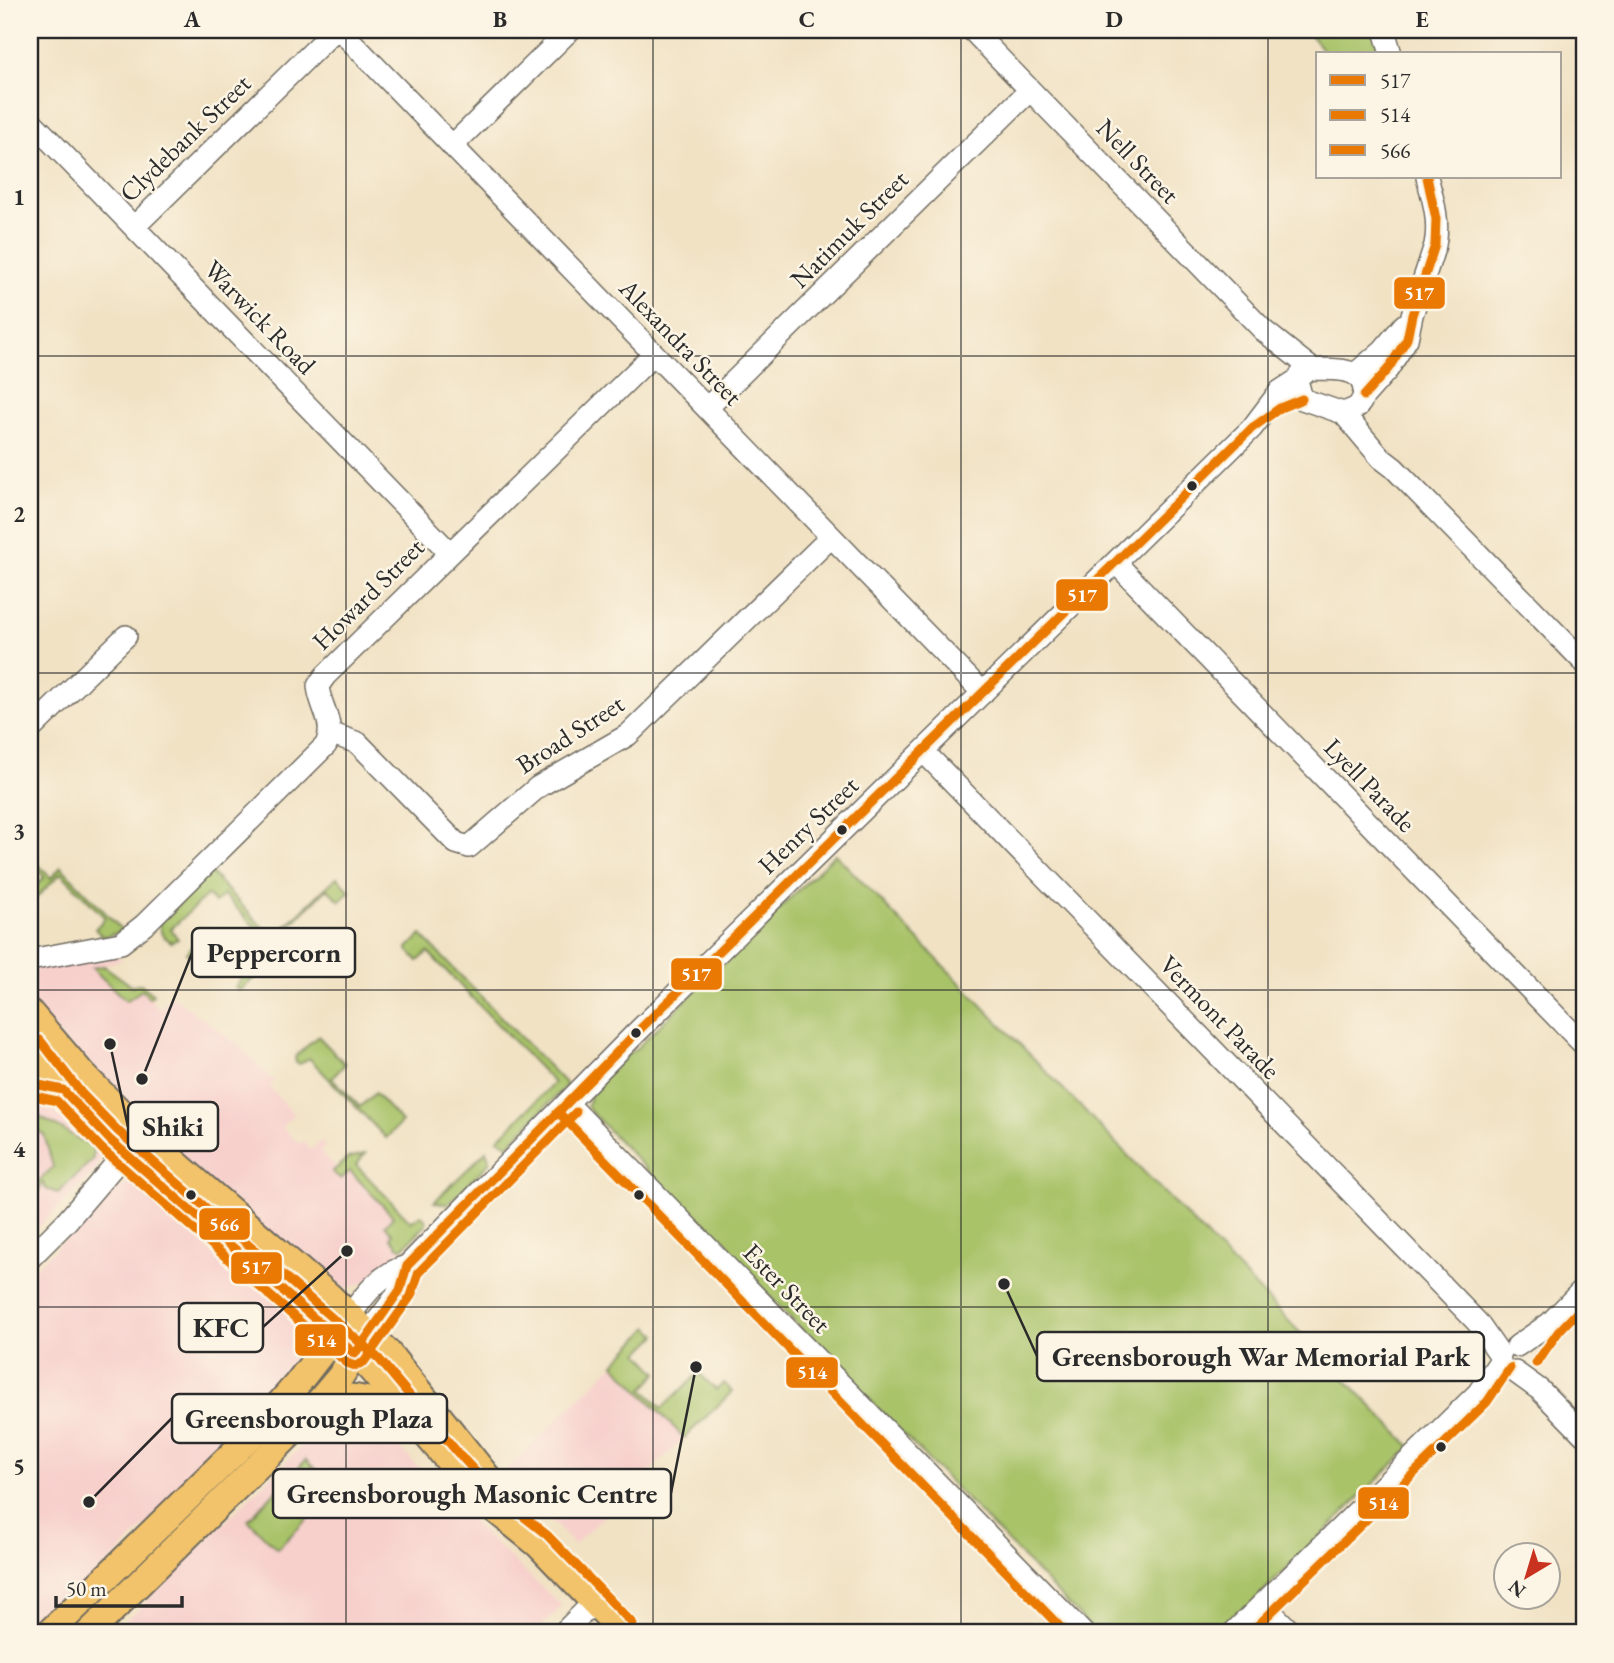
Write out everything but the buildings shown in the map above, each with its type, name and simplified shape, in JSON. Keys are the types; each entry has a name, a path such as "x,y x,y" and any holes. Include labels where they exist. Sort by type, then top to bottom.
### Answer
{"main road":[{"path":"30,1013 36,1045 63,1090 88,1118 134,1144 416,1386 498,1488 538,1544"},
{"path":"36,1045 134,1144 334,1337"},
{"path":"49,1633 257,1430 298,1384 334,1337 358,1334"},
{"path":"89,1633 320,1401 340,1377 358,1334"},
{"path":"358,1334 424,1432 492,1507 538,1544 624,1633"},
{"path":"320,1401 344,1397 370,1400 424,1432"}],"street":[{"name":"Alexandra Street","path":"337,30 983,693"},
{"name":"Clydebank Street","path":"134,227 337,30"},
{"path":"452,146 570,30"},
{"name":"Nell Street","path":"972,30 1264,331 1302,381"},
{"path":"1384,30 1390,52"},
{"name":"Natimuk Street","path":"707,408 1030,90"},
{"name":"Warwick Road","path":"30,120 450,553"},
{"path":"1355,405 1376,386 1407,339 1437,234 1436,213 1427,178"},
{"path":"1355,374 1383,351 1412,315"},
{"name":"Howard Street","path":"330,733 328,717 318,692 320,682 654,354"},
{"path":"1302,381 1347,371 1355,374 1364,386 1355,405"},
{"path":"1302,381 1355,405 1394,468 1581,651"},
{"name":"Henry Street","path":"358,1334 384,1277 395,1269 407,1266 567,1103 923,751 1252,428 1280,408 1302,381"},
{"name":"Broad Street","path":"330,733 358,743 456,843 469,847 523,798 545,782 628,736 831,537"},
{"name":"Lyell Parade","path":"1116,563 1584,1045"},
{"path":"30,730 126,636"},
{"path":"30,960 116,944 129,939 321,750 330,733"},
{"name":"Vermont Parade","path":"923,751 1584,1435"},
{"path":"30,1083 63,1090"},
{"name":"Ester Street","path":"567,1103 1083,1633"},
{"path":"30,1258 66,1222 134,1144"},
{"path":"1233,1633 1584,1288"},
{"path":"563,1633 594,1602"},
{"path":"1264,1604 1292,1633"}],"shaded area":[{"path":"115,955 122,960 103,965 132,986 141,984 153,993 149,998 159,1009 172,997 234,1041 274,1081 269,1087 294,1114 282,1126 299,1144 303,1141 311,1150 321,1141 325,1146 320,1151 337,1168 348,1158 365,1154 356,1165 411,1222 421,1215 426,1221 426,1225 370,1280 349,1288 330,1283 176,1153 55,1031 30,999 30,969"},
{"path":"30,1089 39,1090 101,1146 102,1156 94,1172 30,1235"},
{"path":"139,1181 242,1283 249,1286 259,1284 310,1333 314,1343 295,1374 86,1586 35,1633 30,1633 30,1273 119,1187"},
{"path":"614,1364 684,1438 574,1545 505,1471"},
{"path":"336,1418 365,1418 376,1424 483,1533 562,1606 535,1633 114,1633 323,1425"}],"green space":[{"path":"1306,30 1374,30 1380,52 1324,52"},
{"path":"835,854 1411,1447 1221,1633 1096,1633 588,1109 592,1093 605,1076"},
{"path":"30,856 51,878 61,867 123,931 103,937 95,929 105,918 61,873 30,904 30,893 44,877 30,862"},
{"path":"210,872 273,938 337,877 350,891 340,901 327,889 273,942 281,952 271,961 268,958 276,949 224,895 215,903 207,895 171,929 178,939 171,942 162,935 159,924"},
{"path":"206,932 242,969 252,962 261,971 241,990 235,988 242,978 197,945 189,955 186,953"},
{"path":"421,935 567,1085 508,1145 498,1139 554,1083 428,952 418,961 407,949"},
{"path":"104,966 132,986 141,984 153,995 149,998 142,990 126,1001 92,968"},
{"path":"318,1036 345,1064 332,1078 360,1107 375,1093 402,1122 386,1138 309,1058 300,1064 296,1063 295,1057"},
{"path":"30,1112 93,1148 93,1159 58,1193 46,1189 43,1183 38,1192 30,1196 30,1190 53,1167 44,1134 30,1128"},
{"path":"486,1151 489,1163 448,1204 434,1202"},
{"path":"365,1154 356,1165 411,1222 421,1215 426,1221 426,1225 403,1248 390,1237 393,1234 385,1225 393,1217 389,1212 350,1171 341,1179 332,1172 348,1158"},
{"path":"649,1327 657,1335 639,1353 658,1373 643,1389 662,1408 699,1373 716,1390 724,1383 732,1392 684,1438 614,1364"},
{"path":"306,1460 337,1490 277,1549 248,1520"}],"transit line":[{"name":"517","path":"1364,396 1388,369 1407,339 1435,245 1436,219 1427,178"},
{"name":"517","path":"30,1083 63,1090 110,1140 355,1354 400,1290 407,1266 633,1036 1252,428 1280,408 1302,399"},
{"name":"566","path":"40,1040 82,1094 118,1131 379,1359 458,1453 500,1498 547,1535 633,1624"},
{"name":"514","path":"30,1095 57,1101 102,1149 347,1363 355,1366 364,1362 411,1296 419,1272 576,1112"},
{"name":"514","path":"558,1112 1066,1633"},
{"name":"514","path":"1536,1363 1559,1331 1584,1305"},
{"name":"514","path":"1250,1633 1487,1402 1510,1368"}],"place":[{"name":"Shiki","path":"110,1044"},
{"name":"Peppercorn","path":"142,1079"},
{"name":"KFC","path":"347,1251"},
{"name":"Greensborough War Memorial Park","path":"1004,1284"},
{"name":"Greensborough Masonic Centre","path":"696,1367"},
{"name":"Greensborough Plaza","path":"89,1502"}]}
